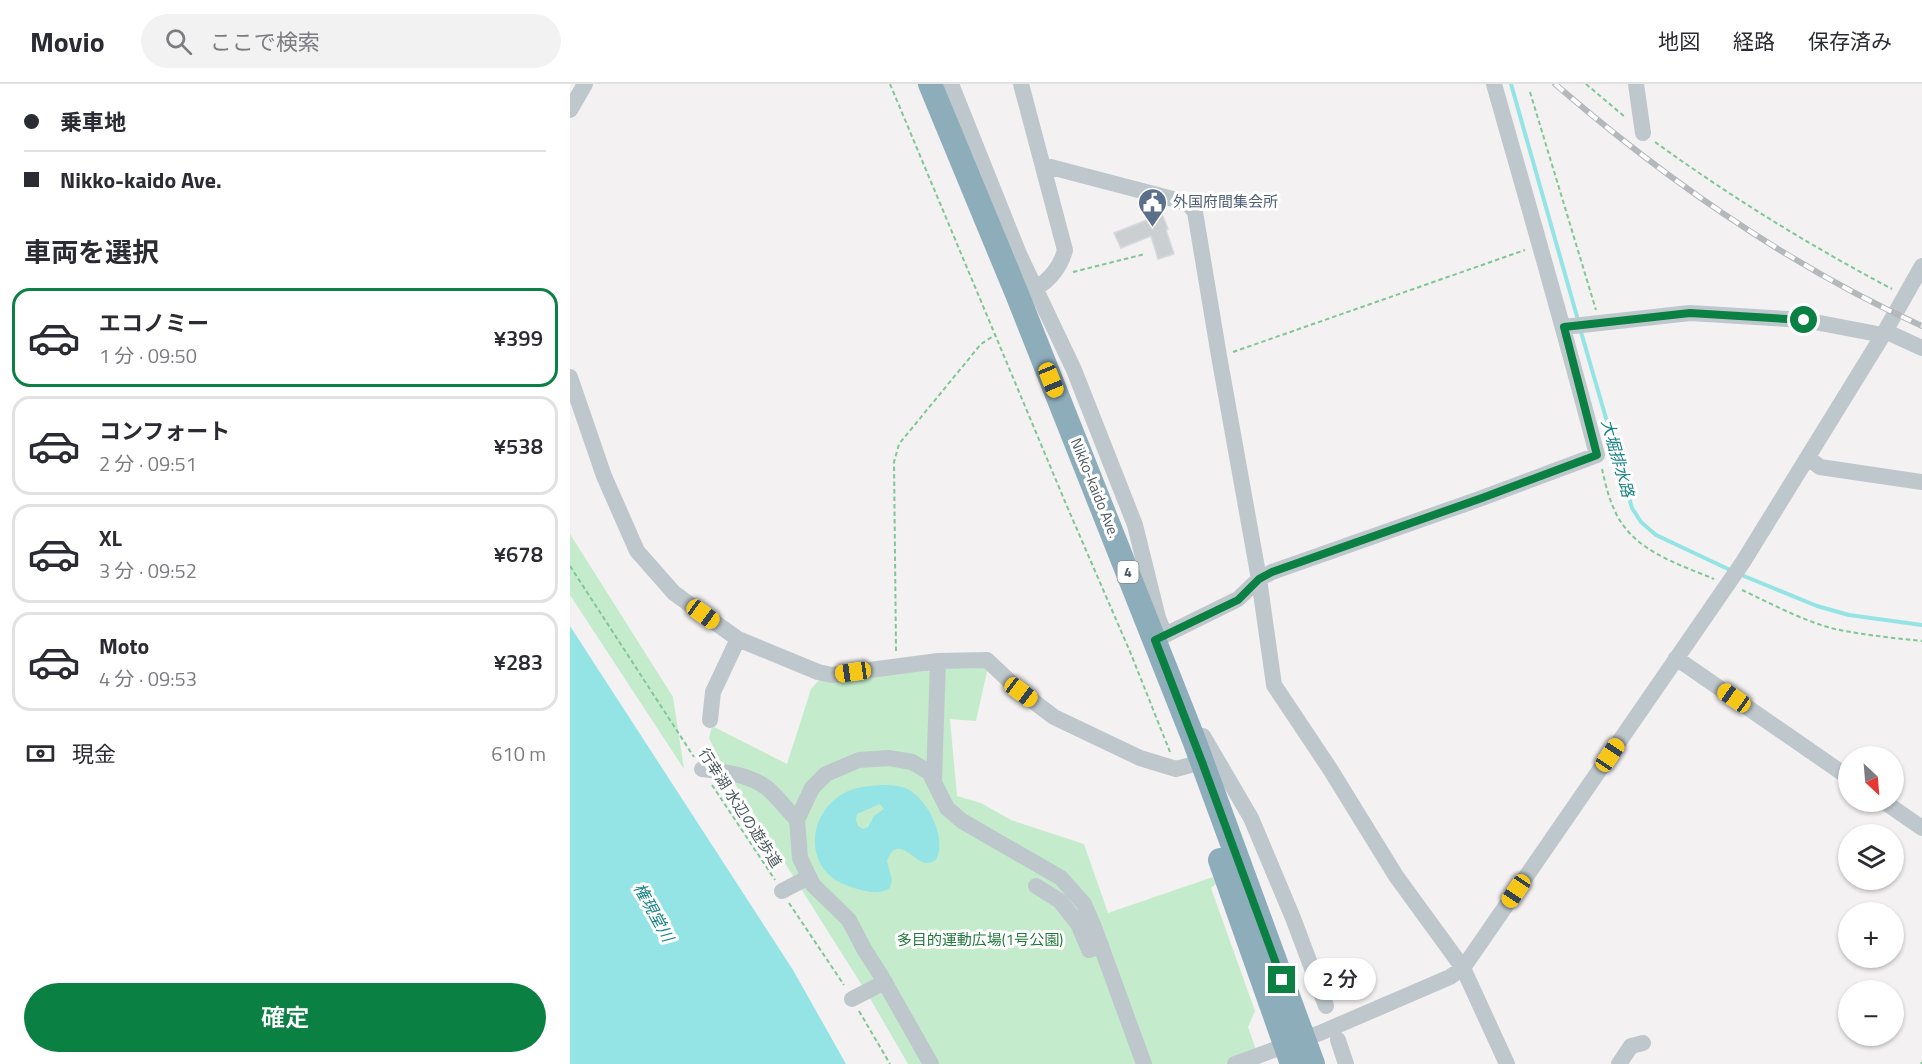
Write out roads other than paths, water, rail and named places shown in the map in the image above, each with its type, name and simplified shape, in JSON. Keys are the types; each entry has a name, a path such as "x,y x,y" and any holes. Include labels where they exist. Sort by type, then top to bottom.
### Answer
{"highway":[{"name":"Nikko-kaido Ave.","path":"913,84 1086,497 1190,759 1294,1050 1313,1064"},
{"name":"Nikko-kaido Ave.","path":"930,84 1160,638 1190,759"}],"street":[{"path":"570,110 585,84"},
{"path":"951,84 1019,254 1074,370 1135,525 1158,618 1160,638 1238,600 1259,579 1272,572 1597,455 1564,327 1494,84"},
{"path":"1021,84 1065,250 1063,258 1051,277 1036,288"},
{"path":"1636,84 1643,133"},
{"path":"1042,165 1188,203 1195,212 1259,579 1274,685 1330,769 1395,876 1463,968 1507,1064"},
{"path":"1235,1064 1294,1050 1450,977 1463,968 1743,562 1884,333 1922,266"},
{"path":"1564,327 1690,313 1804,320 1884,333 1922,348"},
{"path":"570,377 604,476 637,551 674,593 738,639 818,672 832,675 896,665 987,660 1021,692 1054,717 1140,758 1190,759 1203,736 1251,818 1293,918 1326,1006"},
{"path":"1808,458 1820,467 1922,482"},
{"path":"711,720 713,692 738,639"},
{"path":"1677,658 1838,770"},
{"path":"934,780 938,661"},
{"path":"931,1064 885,982 864,950 849,920 813,885 800,858 797,820 812,788 826,774 859,760 888,758 912,762 929,771 947,808 962,821 1061,878 1083,904 1101,945 1144,1064"},
{"path":"702,769 729,772 753,780 766,788 797,820"},
{"path":"1899,812 1922,828"},
{"path":"782,891 809,877"},
{"path":"1036,886 1060,901 1078,924 1089,950 1101,945"},
{"path":"852,999 885,982"},
{"path":"1338,1040 1346,1064"},
{"path":"1619,1064 1631,1046 1643,1042"}],"water":[{"name":"権現堂川","path":"570,626 793,970 846,1064 570,1064"},
{"path":"876,785 905,788 921,800 933,819 939,841 936,860 927,863 903,850 895,850 887,861 892,880 890,888 881,892 872,892 841,883 826,872 819,862 815,838 817,825 831,803 850,790","holes":["880,804 884,809 874,816 868,827 863,829 858,826 857,814"]}],"waterway":[{"name":"大堀排水路","path":"1511,84 1578,320"},
{"name":"大堀排水路","path":"1581,332 1632,508 1641,522 1656,535 1728,569"},
{"name":"大堀排水路","path":"1744,576 1817,606 1849,615 1922,625"}],"railway":[{"path":"1555,84 1640,153 1730,218 1824,276 1922,326"}],"place":[{"name":"外国府間集会所","path":"1152,228"}],"park label":[{"name":"多目的運動広場(1号公園)","path":"980,940"}]}
